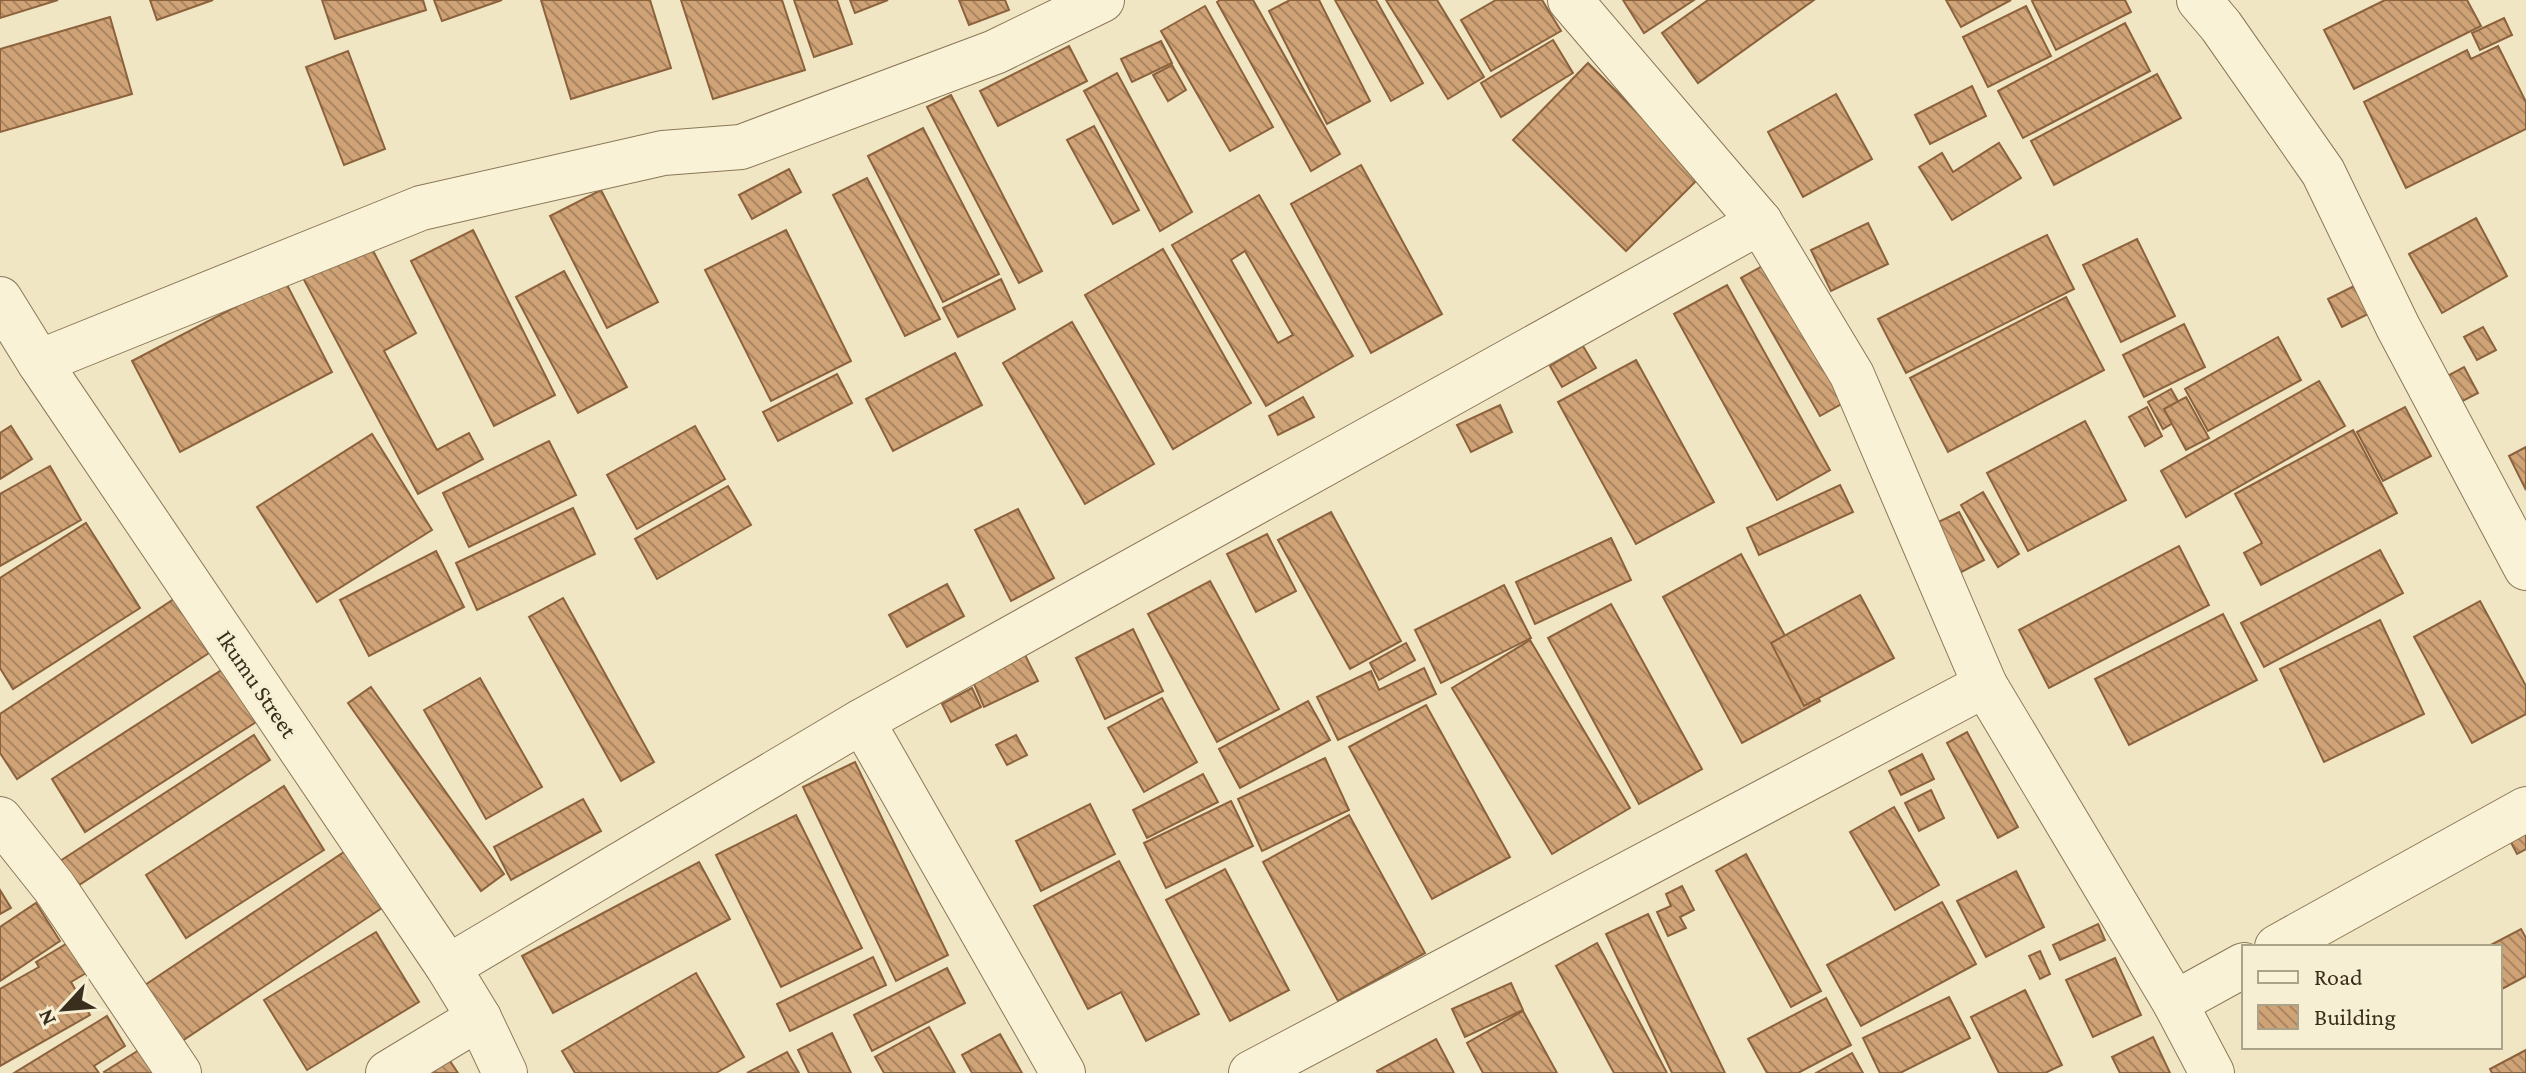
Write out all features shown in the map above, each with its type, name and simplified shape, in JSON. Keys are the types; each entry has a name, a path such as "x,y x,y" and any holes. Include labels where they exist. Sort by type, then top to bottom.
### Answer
{"street":[{"path":"39,362 421,208 663,153 741,147 995,52 1102,0"},
{"path":"1570,0 1760,222 1852,375 1985,685 2175,1003 2212,1073"},
{"path":"2199,0 2221,26 2323,172 2398,327 2526,568"},
{"path":"448,967 862,721 1760,222"},
{"name":"Ikumu Street","path":"0,299 39,362 448,967 479,1018 505,1073"},
{"path":"1251,1073 1985,685"},
{"path":"862,721 1063,1073"},
{"path":"2281,945 2526,809"},
{"path":"0,819 54,887 179,1073"},
{"path":"2175,1003 2242,966"},
{"path":"388,1073 479,1018"}],"building":[{"path":"0,0 58,0 0,18"},
{"path":"150,0 213,0 157,20"},
{"path":"322,0 423,0 426,10 335,39"},
{"path":"434,0 502,0 442,21"},
{"path":"541,0 650,0 671,68 571,99"},
{"path":"681,0 782,0 805,70 713,99"},
{"path":"794,0 837,0 852,44 814,57"},
{"path":"850,0 888,0 855,13"},
{"path":"959,0 1005,0 1009,10 969,25"},
{"path":"1253,0 1340,154 1311,171 1217,2"},
{"path":"1290,0 1319,0 1370,101 1327,124 1269,11"},
{"path":"1335,0 1376,0 1423,83 1391,101"},
{"path":"1386,0 1437,0 1484,77 1448,99"},
{"path":"1496,0 1542,0 1561,31 1491,71 1461,20"},
{"path":"1623,0 1694,0 1644,33"},
{"path":"1708,0 1814,0 1698,83 1662,33"},
{"path":"1946,0 2011,0 1961,27"},
{"path":"2034,0 2125,0 2131,12 2056,50"},
{"path":"2385,0 2467,0 2481,26 2354,89 2324,30"},
{"path":"1205,6 1273,127 1230,151 1161,31"},
{"path":"2026,6 2051,56 1988,87 1963,37"},
{"path":"110,17 132,94 0,132 0,49"},
{"path":"2504,18 2512,35 2480,50 2472,33"},
{"path":"2125,23 2150,71 2023,138 1998,91"},
{"path":"1553,40 1573,73 1501,117 1481,83"},
{"path":"1161,41 1172,63 1132,82 1121,59"},
{"path":"1069,46 1087,81 998,126 980,91"},
{"path":"2498,46 2526,102 2526,129 2406,188 2364,102 2467,50 2471,59"},
{"path":"348,51 385,149 344,165 306,67"},
{"path":"1588,63 1701,176 1626,251 1513,140"},
{"path":"1172,65 1186,90 1168,101 1153,75"},
{"path":"1117,73 1192,212 1160,231 1084,91"},
{"path":"2157,74 2181,118 2054,185 2031,141"},
{"path":"1972,86 1986,116 1930,144 1915,115"},
{"path":"1836,94 1872,159 1803,197 1768,132"},
{"path":"951,95 1042,271 1019,283 927,107"},
{"path":"1094,126 1139,210 1113,224 1067,140"},
{"path":"923,128 999,274 943,302 868,156"},
{"path":"1999,143 2021,178 1952,220 1919,167 1942,153 1953,172"},
{"path":"1361,165 1442,314 1371,353 1291,204"},
{"path":"789,169 801,192 752,219 739,195"},
{"path":"867,178 940,319 905,336 833,195"},
{"path":"601,190 658,302 607,328 550,216"},
{"path":"1259,195 1353,356 1266,406 1172,245","holes":["1245,251 1293,335 1278,343 1231,260"]},
{"path":"2476,218 2507,276 2442,313 2409,254"},
{"path":"1868,223 1888,264 1831,291 1811,250"},
{"path":"473,230 555,395 494,426 411,261"},
{"path":"786,230 851,361 771,401 705,270"},
{"path":"2047,235 2074,289 1906,373 1878,319"},
{"path":"2137,239 2175,316 2121,342 2083,265"},
{"path":"369,243 416,333 384,351 437,450 469,433 483,459 418,494 303,278"},
{"path":"1163,249 1251,403 1173,449 1085,295"},
{"path":"1775,259 1854,397 1820,416 1741,278"},
{"path":"564,271 627,387 578,413 516,297"},
{"path":"1001,279 1015,309 958,337 943,308"},
{"path":"285,281 332,372 180,452 132,361"},
{"path":"2360,283 2374,311 2342,327 2328,299"},
{"path":"1727,285 1830,470 1777,500 1674,314"},
{"path":"2066,297 2104,370 1948,452 1910,378"},
{"path":"1072,322 1154,464 1085,504 1003,363"},
{"path":"2184,324 2205,367 2144,397 2123,355"},
{"path":"2483,327 2496,350 2477,360 2464,337"},
{"path":"2278,337 2301,380 2208,431 2185,389"},
{"path":"1583,346 1596,368 1562,387 1550,366"},
{"path":"955,353 982,405 893,451 866,399"},
{"path":"1636,360 1714,502 1636,544 1558,402"},
{"path":"2464,367 2478,393 2451,407 2438,381"},
{"path":"837,374 852,403 778,441 763,412"},
{"path":"2319,381 2345,426 2186,517 2161,471"},
{"path":"2171,389 2186,415 2163,429 2148,402"},
{"path":"1303,397 1314,417 1278,435 1269,416"},
{"path":"2186,397 2209,438 2186,450 2164,409"},
{"path":"1500,405 1512,432 1471,452 1457,425"},
{"path":"2147,407 2162,436 2145,446 2129,417"},
{"path":"2405,407 2431,456 2383,481 2357,432"},
{"path":"2085,421 2126,500 2028,551 1987,473"},
{"path":"11,426 32,459 0,479 0,433"},
{"path":"695,426 725,479 637,529 607,475"},
{"path":"2353,430 2397,513 2261,585 2244,553 2262,543 2235,494"},
{"path":"372,434 432,530 317,602 257,507"},
{"path":"549,441 576,495 469,547 443,493"},
{"path":"2526,447 2526,490 2509,456"},
{"path":"50,466 81,520 0,566 0,494"},
{"path":"1840,485 1853,512 1759,555 1747,528"},
{"path":"728,486 751,525 657,579 635,539"},
{"path":"1983,492 2019,554 1998,567 1961,505"},
{"path":"573,508 595,554 477,610 456,563"},
{"path":"1018,509 1054,578 1011,601 975,530"},
{"path":"1331,512 1401,641 1350,669 1278,540"},
{"path":"1959,512 1984,560 1956,575 1930,526"},
{"path":"86,523 140,608 13,689 0,668 0,578"},
{"path":"1267,534 1296,591 1256,612 1227,554"},
{"path":"1611,538 1631,580 1535,624 1516,582"},
{"path":"2179,546 2209,605 2049,688 2019,630"},
{"path":"2380,550 2403,593 2264,667 2241,623"},
{"path":"436,551 464,607 369,656 340,600"},
{"path":"1741,554 1820,701 1742,743 1663,597"},
{"path":"1210,581 1279,709 1217,742 1148,614"},
{"path":"947,584 964,616 907,647 889,615"},
{"path":"1504,585 1531,638 1441,683 1415,630"},
{"path":"1860,595 1894,658 1804,706 1771,643"},
{"path":"563,598 654,762 621,781 529,617"},
{"path":"174,599 209,653 17,779 0,753 0,714"},
{"path":"2480,601 2526,686 2526,714 2472,743 2414,637"},
{"path":"1611,604 1702,769 1639,804 1548,638"},
{"path":"2223,614 2257,680 2129,745 2095,679"},
{"path":"2380,620 2424,714 2324,762 2280,669"},
{"path":"1133,629 1163,691 1105,719 1076,658"},
{"path":"1530,640 1630,808 1552,854 1452,688"},
{"path":"1406,643 1415,660 1379,680 1370,663"},
{"path":"1022,649 1038,681 984,707 970,675"},
{"path":"231,664 264,717 85,832 52,779"},
{"path":"1424,668 1436,694 1338,740 1317,697 1371,671 1379,690"},
{"path":"480,678 542,787 486,819 424,710"},
{"path":"371,687 504,874 481,891 348,703"},
{"path":"972,688 981,707 951,722 942,704"},
{"path":"1162,698 1197,762 1144,792 1108,728"},
{"path":"1308,701 1330,740 1240,788 1219,749"},
{"path":"1426,705 1510,857 1432,899 1349,747"},
{"path":"1967,732 2018,827 1998,838 1947,743"},
{"path":"254,735 270,760 76,887 60,861"},
{"path":"1016,735 1027,755 1007,765 996,745"},
{"path":"1922,754 1934,779 1901,795 1889,771"},
{"path":"1325,758 1349,810 1262,851 1238,799"},
{"path":"855,762 948,955 896,981 803,787"},
{"path":"1203,774 1218,802 1147,838 1133,810"},
{"path":"284,786 324,850 186,938 146,875"},
{"path":"1931,790 1944,818 1919,831 1905,803"},
{"path":"583,799 601,831 511,880 494,847"},
{"path":"1231,801 1253,846 1166,888 1144,843"},
{"path":"1090,804 1115,854 1041,891 1016,841"},
{"path":"1894,807 1939,885 1895,910 1850,832"},
{"path":"796,815 862,948 781,987 716,855"},
{"path":"1349,815 1425,953 1338,1001 1263,862"},
{"path":"2526,823 2526,849 2517,854 2506,833"},
{"path":"350,848 388,904 179,1043 142,987"},
{"path":"1746,854 1821,991 1791,1007 1716,871"},
{"path":"1119,861 1199,1014 1146,1041 1121,992 1088,1009 1034,906"},
{"path":"699,862 730,919 553,1013 522,956"},
{"path":"1225,869 1289,990 1230,1021 1166,900"},
{"path":"2016,871 2044,927 1986,957 1957,901"},
{"path":"1682,886 1694,910 1680,917 1686,928 1668,936 1657,912 1671,906 1666,894"},
{"path":"0,890 11,908 0,914"},
{"path":"1942,902 1976,964 1861,1026 1827,965"},
{"path":"36,903 60,941 0,981 0,927"},
{"path":"1648,914 1725,1073 1672,1073 1606,934"},
{"path":"2098,924 2105,940 2060,960 2053,945"},
{"path":"2521,929 2526,938 2526,976 2502,989 2502,945 2491,945"},
{"path":"376,932 419,1002 307,1070 264,1000"},
{"path":"71,941 88,972 71,982 90,1015 0,1066 0,989 39,967 36,962"},
{"path":"1597,943 1667,1073 1614,1073 1556,966"},
{"path":"2040,951 2050,974 2040,979 2029,956"},
{"path":"873,957 886,985 790,1031 777,1004"},
{"path":"2115,958 2141,1015 2093,1037 2066,980"},
{"path":"947,968 965,1003 872,1051 854,1015"},
{"path":"696,973 744,1057 716,1073 575,1073 562,1051"},
{"path":"1511,983 1523,1010 1465,1037 1452,1009"},
{"path":"2025,990 2062,1065 2045,1073 1999,1073 1971,1017"},
{"path":"1949,997 1970,1038 1900,1073 1880,1073 1863,1038"},
{"path":"1826,998 1851,1045 1798,1073 1767,1073 1748,1039"},
{"path":"1523,1011 1557,1073 1483,1073 1467,1043"},
{"path":"107,1016 125,1046 94,1066 99,1073 14,1073"},
{"path":"929,1027 955,1073 884,1073 875,1057"},
{"path":"832,1033 851,1073 809,1073 798,1050"},
{"path":"1000,1034 1022,1073 972,1073 962,1055"},
{"path":"2153,1037 2170,1073 2120,1073 2112,1057"},
{"path":"1436,1039 1454,1073 1378,1073 1377,1071"},
{"path":"139,1050 154,1073 104,1072"},
{"path":"2526,1050 2526,1073 2492,1073 2490,1069"},
{"path":"787,1052 799,1073 747,1073"},
{"path":"1852,1053 1863,1073 1816,1073"},
{"path":"448,1058 458,1073 424,1073"}]}
